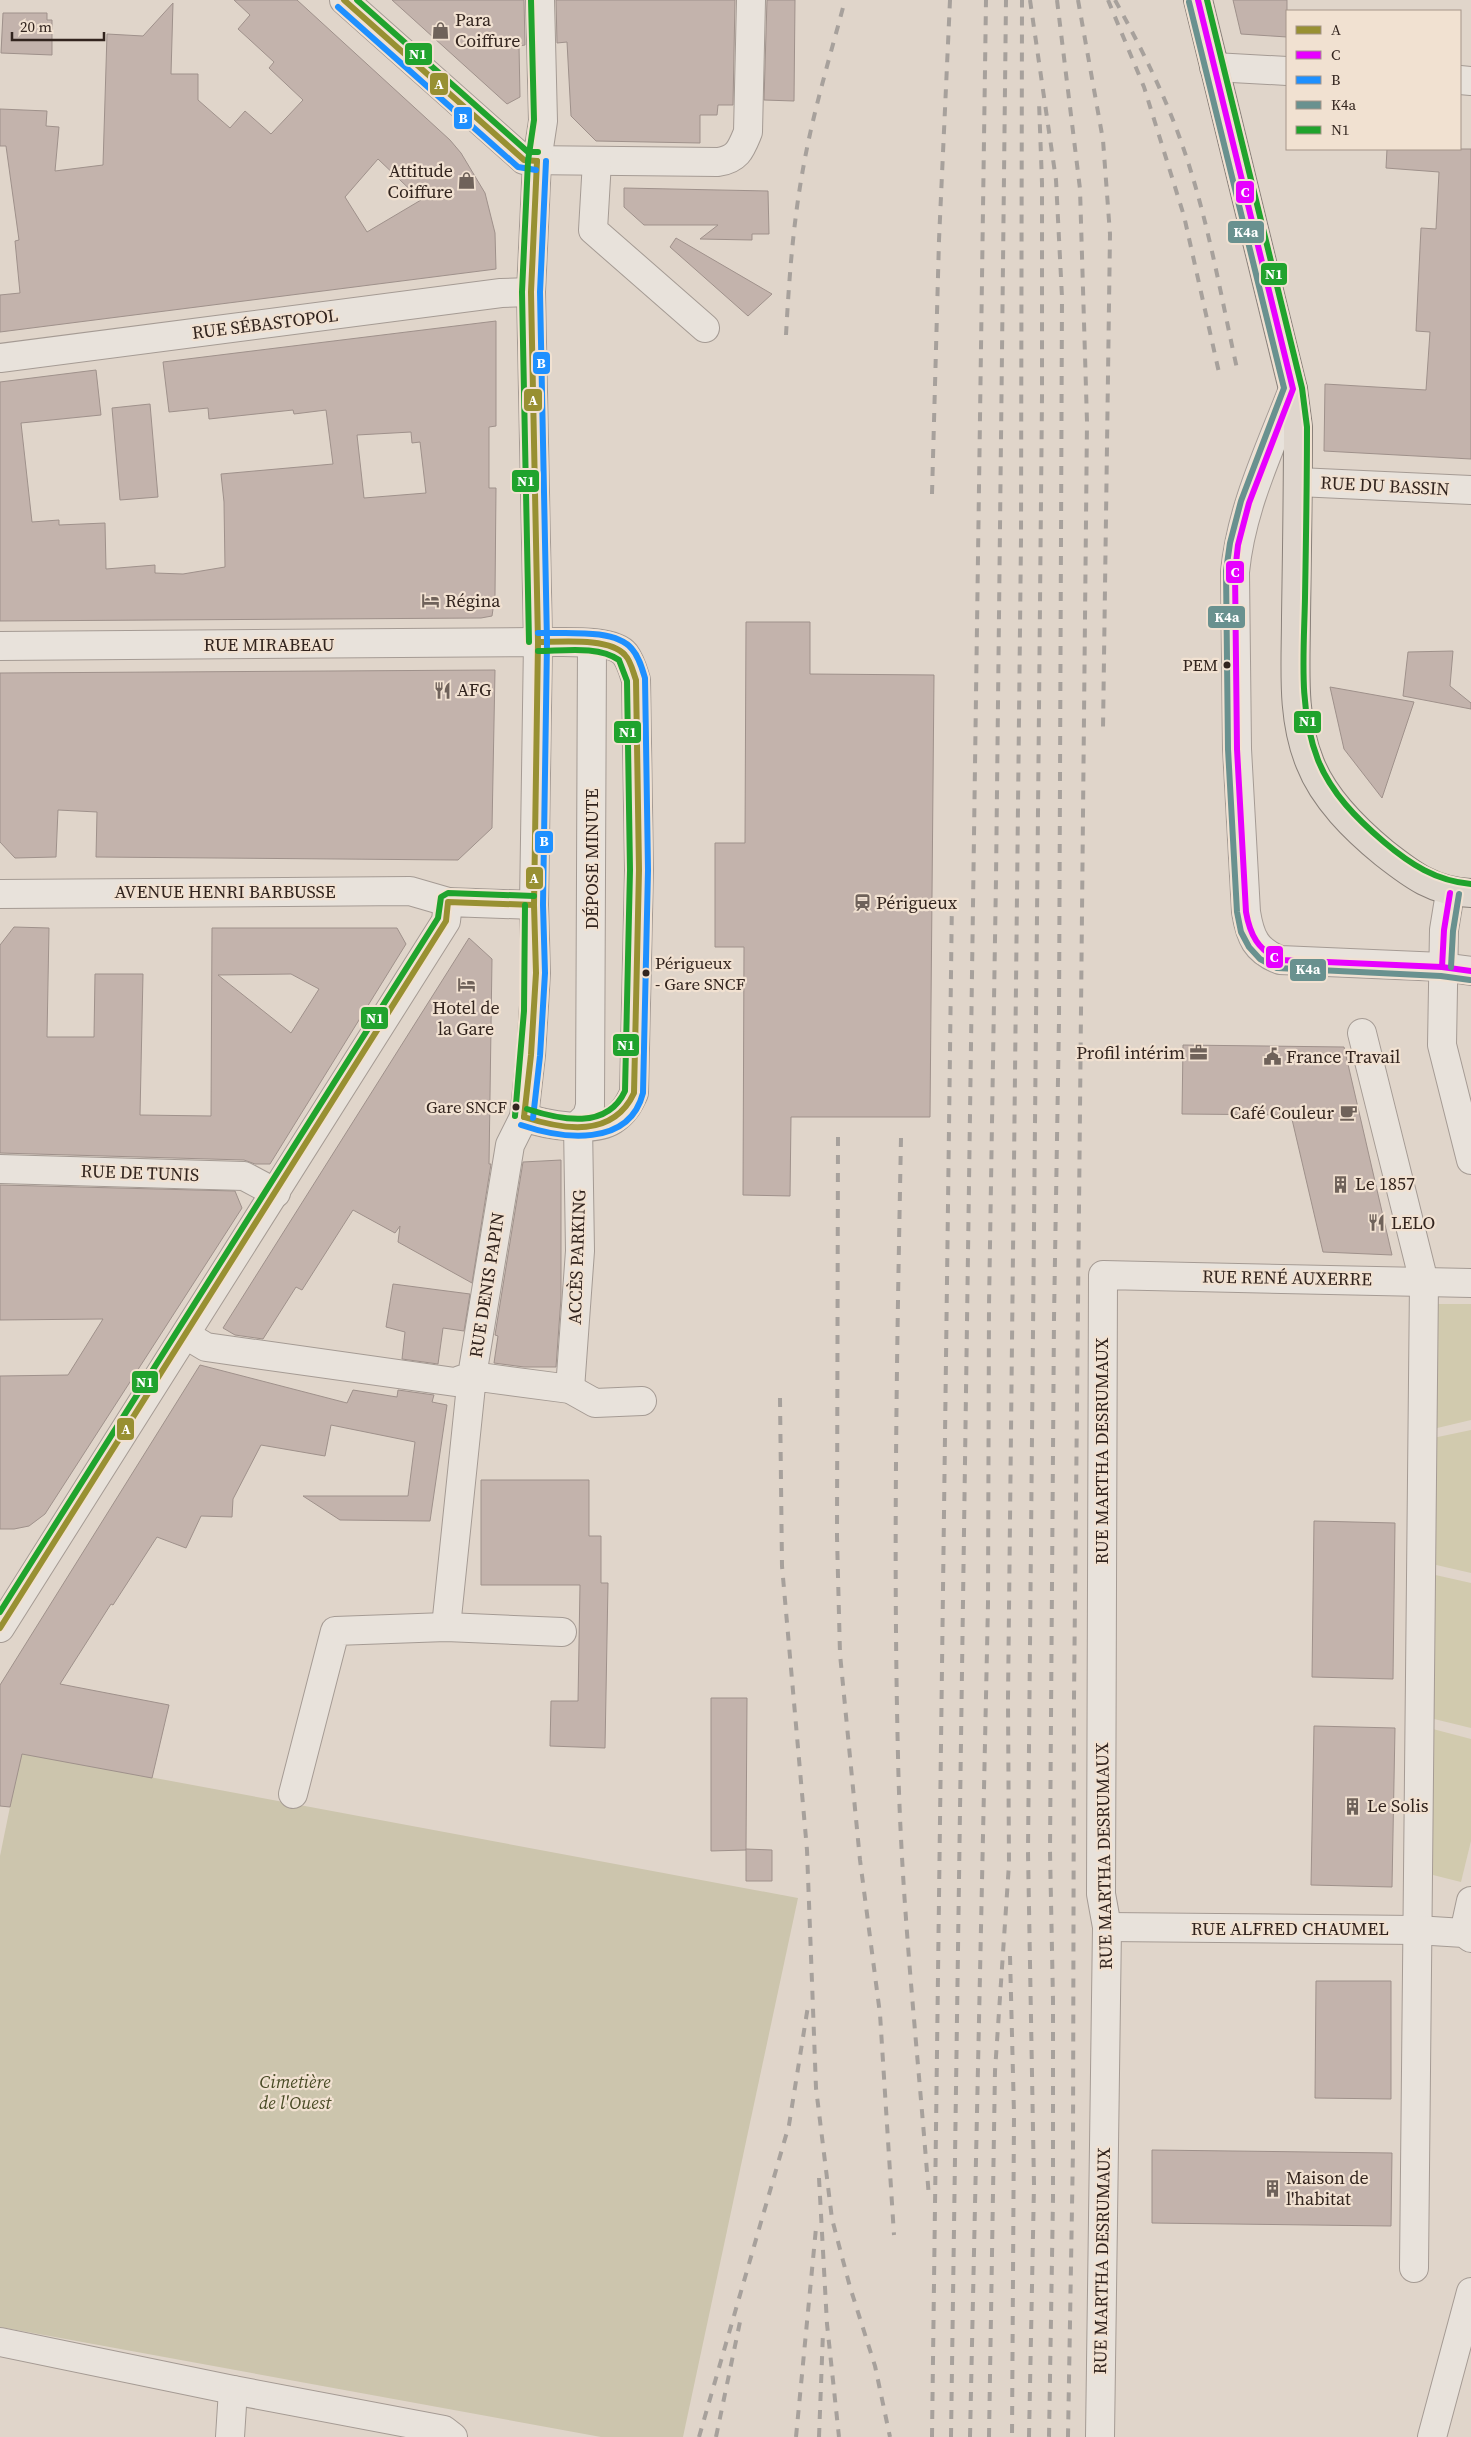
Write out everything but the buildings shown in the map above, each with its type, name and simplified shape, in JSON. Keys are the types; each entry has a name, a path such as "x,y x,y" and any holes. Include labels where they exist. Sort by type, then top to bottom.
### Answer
{"main road":[{"path":"1198,0 1293,390 1298,427 1296,684 1301,739 1310,765 1338,809 1369,841 1429,885 1460,893"}],"street":[{"path":"344,0 524,160 718,162 731,160 741,148 748,132 750,0"},
{"name":"RUE DENIS PAPIN","path":"186,1335 206,1346 215,1348 456,1382 472,1376 510,1145 524,1117 531,1055 536,973 534,905 538,642 531,292 537,161 543,121 540,0"},
{"path":"1214,67 1286,71"},
{"path":"597,161 593,230 705,328"},
{"name":"RUE SÉBASTOPOL","path":"0,358 501,293 531,292"},
{"path":"1293,390 1249,503 1238,545 1235,572 1237,749 1246,912 1249,932 1257,947 1267,955 1280,960 1442,967 1471,971"},
{"name":"RUE DU BASSIN","path":"1298,482 1471,490"},
{"path":"524,1117 554,1126 578,1126 612,1121 627,1109 634,1093 639,870 636,680 625,654 617,648 606,644 538,642"},
{"name":"RUE MIRABEAU","path":"0,646 538,642"},
{"name":"DÉPOSE MINUTE","path":"578,1126 587,1116 590,1106 592,644"},
{"name":"AVENUE HENRI BARBUSSE","path":"0,894 410,891 448,902 534,905"},
{"path":"1460,893 1444,930 1442,1045 1471,1160"},
{"path":"0,1628 446,921 448,902"},
{"path":"1362,1033 1424,1282 1414,2268"},
{"name":"ACCÈS PARKING","path":"570,1389 580,1251 578,1126"},
{"name":"RUE DE TUNIS","path":"0,1169 244,1176 276,1193"},
{"name":"RUE RENÉ AUXERRE","path":"1103,1275 1471,1283"},
{"name":"RUE MARTHA DESRUMAUX","path":"1100,2437 1107,1927 1102,1894 1103,1275"},
{"path":"446,1628 472,1376 570,1389 595,1403 642,1401"},
{"path":"293,1794 335,1631 446,1628 562,1632"},
{"path":"1467,1935 1471,1901"},
{"name":"RUE ALFRED CHAUMEL","path":"1107,1927 1416,1930 1467,1935"},
{"path":"1440,2436 1471,2292"},
{"path":"0,2342 233,2390 444,2430 453,2437"},
{"path":"230,2437 233,2390"}],"shaded area":[{"path":"1434,1304 1471,1304 1471,1420 1433,1429"},
{"path":"1471,1430 1471,1573 1432,1564 1433,1438"},
{"path":"1431,1574 1471,1583 1471,1728 1430,1718"},
{"path":"1429,1728 1471,1739 1471,1841 1461,1882 1429,1874"}],"green space":[{"name":"Cimetière de l'Ouest","path":"21,1753 798,1898 683,2437 601,2437 0,2327 0,1856"}],"railway":[{"path":"786,335 792,252 803,169 817,106 845,0"},
{"path":"932,494 939,240 950,0"},
{"path":"951,2437 986,0"},
{"path":"970,2437 988,1604 989,1305 1006,0"},
{"path":"989,2437 995,2071 1009,1864 1008,1699 1021,539 1022,0"},
{"path":"1030,0 1056,180 1062,297 1059,1020 1054,1318 1050,1851 1053,2000 1053,2199 1049,2437"},
{"path":"1057,0 1080,189 1087,422 1074,1698 1073,2149 1068,2437"},
{"path":"1078,0 1103,140 1110,234 1103,729"},
{"path":"1108,0 1144,87 1184,216 1220,377"},
{"path":"1115,0 1155,78 1187,159 1209,239 1238,373"},
{"path":"1029,2437 1034,2185 1028,1852 1042,396 1042,183 1039,102"},
{"path":"932,2437 952,897"},
{"path":"838,1137 837,1537 840,1654 860,1860 880,2014 894,2235"},
{"path":"901,1138 896,1524 898,1756 906,1922 929,2198"},
{"path":"780,1398 782,1566 807,1850 816,2088 832,2219 850,2287 875,2366 890,2437"},
{"path":"1010,1956 1014,2114 1012,2437"},
{"path":"699,2437 789,2125 808,2006"},
{"path":"819,2178 827,2324 839,2437"},
{"path":"796,2437 816,2228"},
{"path":"716,2437 741,2317"},
{"path":"819,2437 823,2332"}],"transit line":[{"name":"A","path":"344,0 524,160 537,161"},
{"name":"N1","path":"357,0 528,152 538,152"},
{"name":"N1","path":"529,642 522,292 528,161 534,120 531,0"},
{"name":"C","path":"1198,0 1293,389 1249,503 1238,545 1235,572 1237,749 1246,912 1250,928 1256,941 1266,952 1280,960 1442,967 1471,971"},
{"name":"N1","path":"1207,0 1302,388 1307,427 1303,659 1307,721 1312,741 1323,772 1330,784 1346,805 1374,833 1394,850 1424,870 1446,879 1471,884"},
{"name":"K4a","path":"1189,2 1284,388 1241,501 1230,543 1226,571 1228,749 1237,912 1241,932 1249,947 1260,959 1277,968 1441,976 1470,980"},
{"name":"B","path":"338,7 518,167 536,170"},
{"name":"A","path":"524,1117 531,1055 536,973 534,905 538,642 531,292 537,161"},
{"name":"B","path":"533,1118 540,1056 545,973 543,905 547,642 540,292 546,161"},
{"name":"B","path":"521,1125 555,1134 574,1136 592,1135 609,1131 624,1123 635,1111 643,1093 648,870 645,678 634,652 624,642 602,635 538,633"},
{"name":"A","path":"524,1117 539,1122 571,1127 601,1124 614,1118 625,1107 634,1093 639,870 636,680 627,657 618,649 608,645 571,641 538,642"},
{"name":"N1","path":"527,1109 568,1118 582,1119 595,1117 607,1112 617,1103 625,1091 630,870 627,681 619,660 610,655 580,650 538,651"},
{"name":"N1","path":"0,1612 438,918 441,897 448,893 534,896"},
{"name":"C","path":"1442,967 1444,930 1450,893"},
{"name":"K4a","path":"1451,967 1453,931 1459,894"},
{"name":"A","path":"0,1628 446,921 448,902 534,905"},
{"name":"N1","path":"515,1116 524,1011 525,905"}],"place":[{"name":"Para Coiffure","path":"441,30"},
{"name":"Attitude Coiffure","path":"467,181"},
{"name":"Régina","path":"431,601"},
{"name":"PEM","path":"1227,665"},
{"name":"AFG","path":"443,690"},
{"name":"Périgueux","path":"862,903"},
{"name":"Périgueux - Gare SNCF","path":"646,973"},
{"name":"Hotel de la Gare","path":"466,985"},
{"name":"Profil intérim","path":"1199,1053"},
{"name":"France Travail","path":"1272,1057"},
{"name":"Gare SNCF","path":"516,1107"},
{"name":"Café Couleur","path":"1348,1113"},
{"name":"Le 1857","path":"1341,1184"},
{"name":"LELO","path":"1377,1223"},
{"name":"Le Solis","path":"1353,1806"},
{"name":"Maison de l'habitat","path":"1272,2188"}]}
